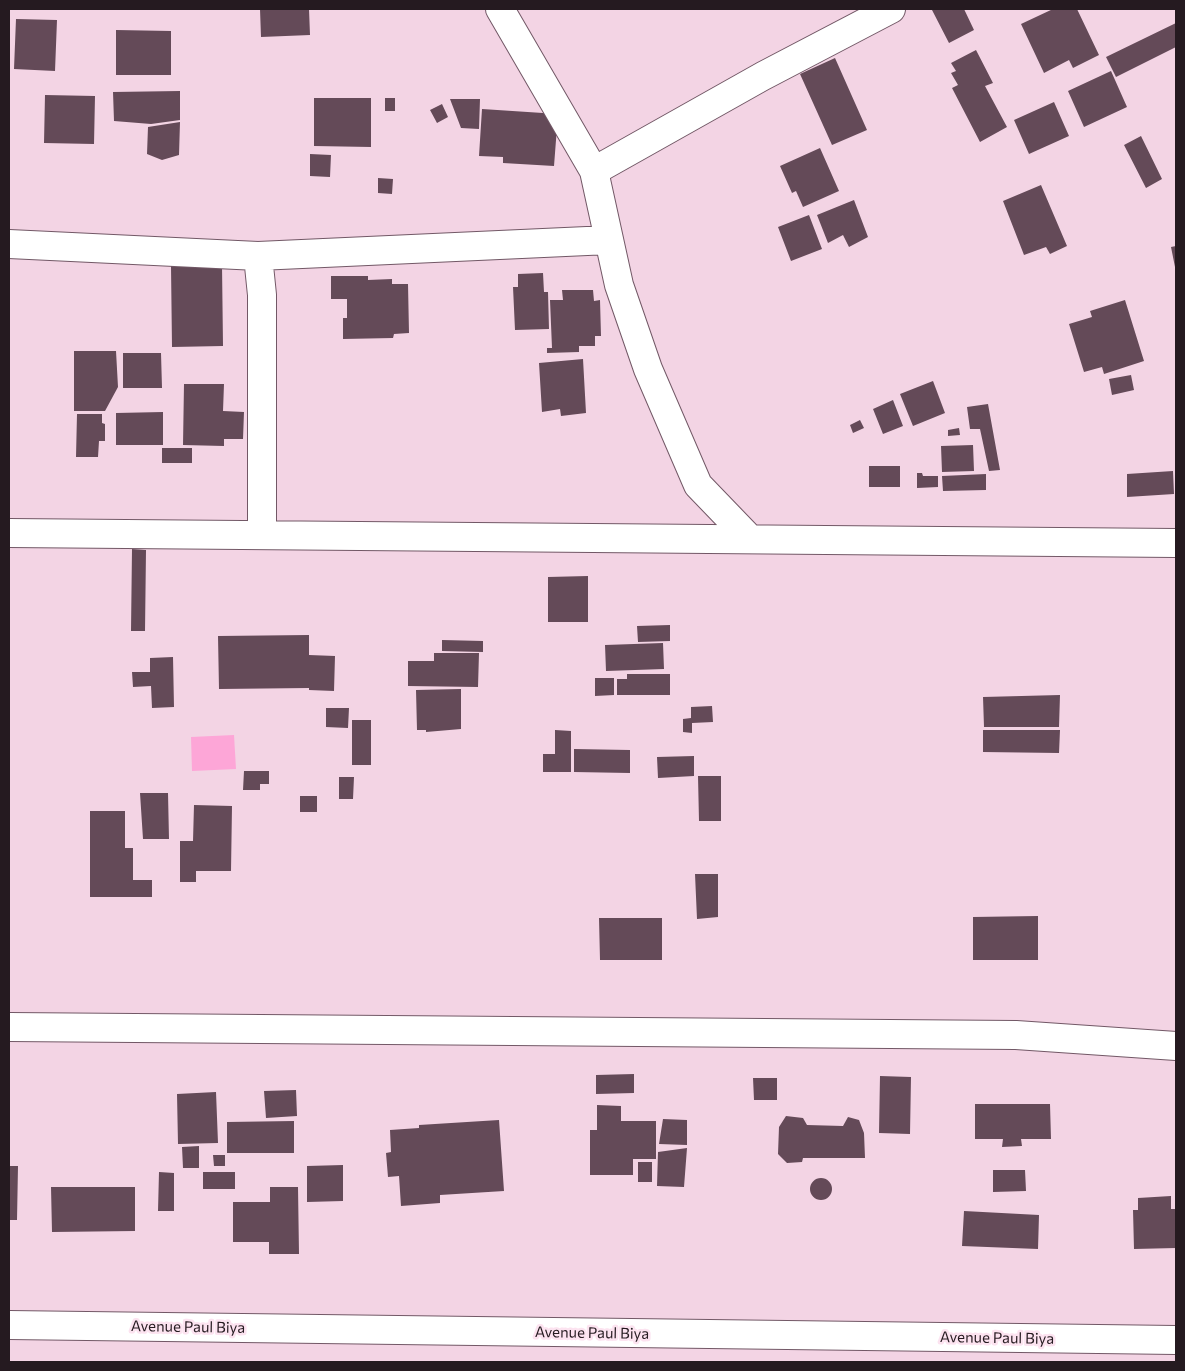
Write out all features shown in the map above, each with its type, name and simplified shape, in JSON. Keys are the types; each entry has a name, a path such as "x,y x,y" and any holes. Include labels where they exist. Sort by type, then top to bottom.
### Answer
{"street":[{"path":"500,9 594,171 619,286 648,369 698,485 750,539"},
{"path":"594,171 763,76 891,9"},
{"path":"9,244 258,256 609,240"},
{"path":"258,256 262,295 262,535"},
{"path":"9,532 1176,543"},
{"path":"9,1027 1016,1036 1176,1046"},
{"name":"Avenue Paul Biya","path":"9,1325 1176,1340"}],"shaded area":[{"path":"234,735 236,769 192,771 191,737"}],"building":[{"path":"260,9 309,9 310,35 261,37"},
{"path":"964,9 974,30 949,43 932,10"},
{"path":"1053,9 1077,9 1099,55 1073,68 1069,60 1044,73 1021,24"},
{"path":"16,19 57,20 55,71 14,69"},
{"path":"1176,23 1176,47 1116,77 1106,57"},
{"path":"116,30 171,31 171,75 116,75"},
{"path":"976,50 993,83 985,86 1007,127 980,142 952,88 958,85 951,73 956,71 951,63"},
{"path":"835,58 867,130 832,145 800,74"},
{"path":"1111,71 1127,107 1084,127 1068,91"},
{"path":"180,91 180,120 151,124 114,121 113,92"},
{"path":"45,95 95,96 94,144 44,143"},
{"path":"314,98 371,98 371,147 314,146"},
{"path":"385,98 395,98 395,111 385,111"},
{"path":"450,99 480,99 479,129 461,128"},
{"path":"1054,102 1069,136 1029,154 1014,120"},
{"path":"442,104 448,117 437,123 430,110"},
{"path":"482,109 558,114 554,166 503,163 503,157 479,156"},
{"path":"180,122 179,155 162,160 147,154 148,127"},
{"path":"1141,136 1162,179 1146,188 1124,145"},
{"path":"820,148 839,191 803,207 796,191 792,193 780,166"},
{"path":"310,154 331,155 330,177 310,176"},
{"path":"378,178 393,179 392,194 378,193"},
{"path":"1041,185 1067,246 1050,254 1046,247 1024,255 1003,201"},
{"path":"854,200 868,237 849,247 843,235 828,243 817,215"},
{"path":"809,215 822,249 791,261 778,227"},
{"path":"1176,246 1176,267 1175,267 1171,247"},
{"path":"222,265 223,346 172,347 171,266"},
{"path":"543,273 544,292 548,292 549,329 515,330 513,287 518,287 518,274"},
{"path":"331,276 368,276 368,280 392,279 392,284 408,284 409,333 394,334 393,338 343,339 343,318 347,318 347,299 331,299"},
{"path":"562,290 593,290 594,301 600,300 601,336 595,336 595,346 579,346 579,352 547,353 547,348 552,348 550,300 563,300"},
{"path":"1125,300 1144,361 1104,374 1102,367 1084,372 1069,324 1092,317 1090,311"},
{"path":"74,351 116,351 118,387 105,411 74,411"},
{"path":"123,353 161,353 162,388 123,388"},
{"path":"583,359 586,413 561,416 560,409 542,412 539,363"},
{"path":"1131,375 1134,390 1112,395 1109,379"},
{"path":"933,381 945,413 913,426 900,394"},
{"path":"184,384 224,384 223,411 244,412 243,439 224,439 224,446 183,445"},
{"path":"893,400 903,426 883,434 873,409"},
{"path":"988,404 1000,470 989,471 980,429 970,429 967,407"},
{"path":"163,412 163,445 116,445 116,413"},
{"path":"77,414 102,414 102,423 105,424 105,441 99,441 98,457 76,457"},
{"path":"860,420 864,428 853,433 850,425"},
{"path":"959,428 960,435 948,436 948,430"},
{"path":"973,445 974,471 942,472 941,446"},
{"path":"162,448 192,448 192,463 162,463"},
{"path":"869,466 900,466 900,487 869,487"},
{"path":"1173,471 1174,494 1127,497 1127,474"},
{"path":"917,473 922,473 923,476 938,476 938,487 917,488"},
{"path":"986,474 986,490 943,491 942,476"},
{"path":"132,549 146,550 145,631 131,631"},
{"path":"588,576 588,622 548,622 548,577"},
{"path":"670,625 670,641 638,642 637,626"},
{"path":"309,635 309,655 335,656 334,691 309,690 309,688 219,689 218,636"},
{"path":"442,640 483,641 483,652 442,651"},
{"path":"663,643 664,669 606,671 605,645"},
{"path":"434,653 479,653 478,687 408,686 408,661 434,661"},
{"path":"173,657 174,707 152,708 151,686 133,687 132,672 150,672 150,658"},
{"path":"627,674 670,674 670,695 617,695 617,679 627,679"},
{"path":"595,678 614,678 614,695 595,696"},
{"path":"461,689 461,729 426,732 426,730 417,730 416,690"},
{"path":"1060,695 1059,727 984,727 983,697"},
{"path":"712,706 713,722 692,723 692,733 683,732 683,719 691,718 691,707"},
{"path":"326,708 349,708 348,728 326,727"},
{"path":"352,720 371,720 371,765 352,765"},
{"path":"555,730 571,731 571,772 543,772 543,754 555,754"},
{"path":"983,730 1060,730 1059,753 983,752"},
{"path":"574,749 630,750 630,773 574,772"},
{"path":"694,756 694,776 658,778 657,757"},
{"path":"244,771 269,771 269,784 260,784 260,790 243,790"},
{"path":"698,776 721,776 721,821 699,821"},
{"path":"339,777 354,777 353,799 339,799"},
{"path":"140,793 168,793 169,839 143,839"},
{"path":"300,796 317,796 317,812 300,812"},
{"path":"194,805 232,806 231,871 196,871 196,882 180,882 180,841 193,841"},
{"path":"90,811 125,811 125,848 133,848 133,880 152,880 152,897 90,897"},
{"path":"695,874 718,874 718,917 697,919"},
{"path":"1038,916 1038,960 973,960 973,917"},
{"path":"599,918 662,918 662,960 600,960"},
{"path":"634,1074 634,1093 596,1094 596,1075"},
{"path":"880,1076 911,1077 910,1134 879,1133"},
{"path":"753,1078 777,1078 777,1100 754,1100"},
{"path":"296,1090 297,1116 266,1118 264,1091"},
{"path":"216,1092 218,1143 178,1144 177,1094"},
{"path":"975,1104 1050,1104 1051,1139 1021,1139 1022,1146 1002,1147 1003,1139 975,1139"},
{"path":"597,1105 621,1106 621,1121 656,1121 656,1159 633,1159 633,1175 590,1175 590,1130 597,1130"},
{"path":"786,1116 803,1118 807,1125 843,1126 848,1117 859,1120 864,1133 865,1158 803,1158 802,1162 787,1163 778,1154 779,1127"},
{"path":"663,1119 687,1120 687,1145 659,1144"},
{"path":"499,1120 504,1191 440,1195 440,1203 401,1206 399,1176 388,1177 386,1153 391,1152 390,1130 419,1128 419,1125"},
{"path":"294,1121 294,1153 227,1153 227,1122"},
{"path":"199,1146 199,1168 183,1168 182,1147"},
{"path":"687,1148 684,1187 657,1186 658,1152"},
{"path":"213,1155 225,1155 225,1166 214,1166"},
{"path":"638,1162 652,1162 652,1182 638,1182"},
{"path":"343,1165 343,1201 307,1202 307,1166"},
{"path":"9,1166 18,1166 17,1220 9,1220"},
{"path":"993,1170 1025,1170 1026,1191 993,1192"},
{"path":"159,1172 174,1173 174,1211 158,1211"},
{"path":"203,1172 235,1172 235,1189 203,1189"},
{"path":"817,1178 825,1178 832,1185 832,1193 825,1200 817,1200 810,1193 810,1185"},
{"path":"51,1187 135,1187 135,1231 52,1232"},
{"path":"270,1187 298,1187 299,1254 269,1254 269,1242 233,1242 233,1202 270,1202"},
{"path":"1171,1196 1171,1209 1176,1209 1176,1248 1134,1249 1133,1210 1138,1210 1138,1198"},
{"path":"964,1211 1039,1215 1038,1249 962,1246"}]}
